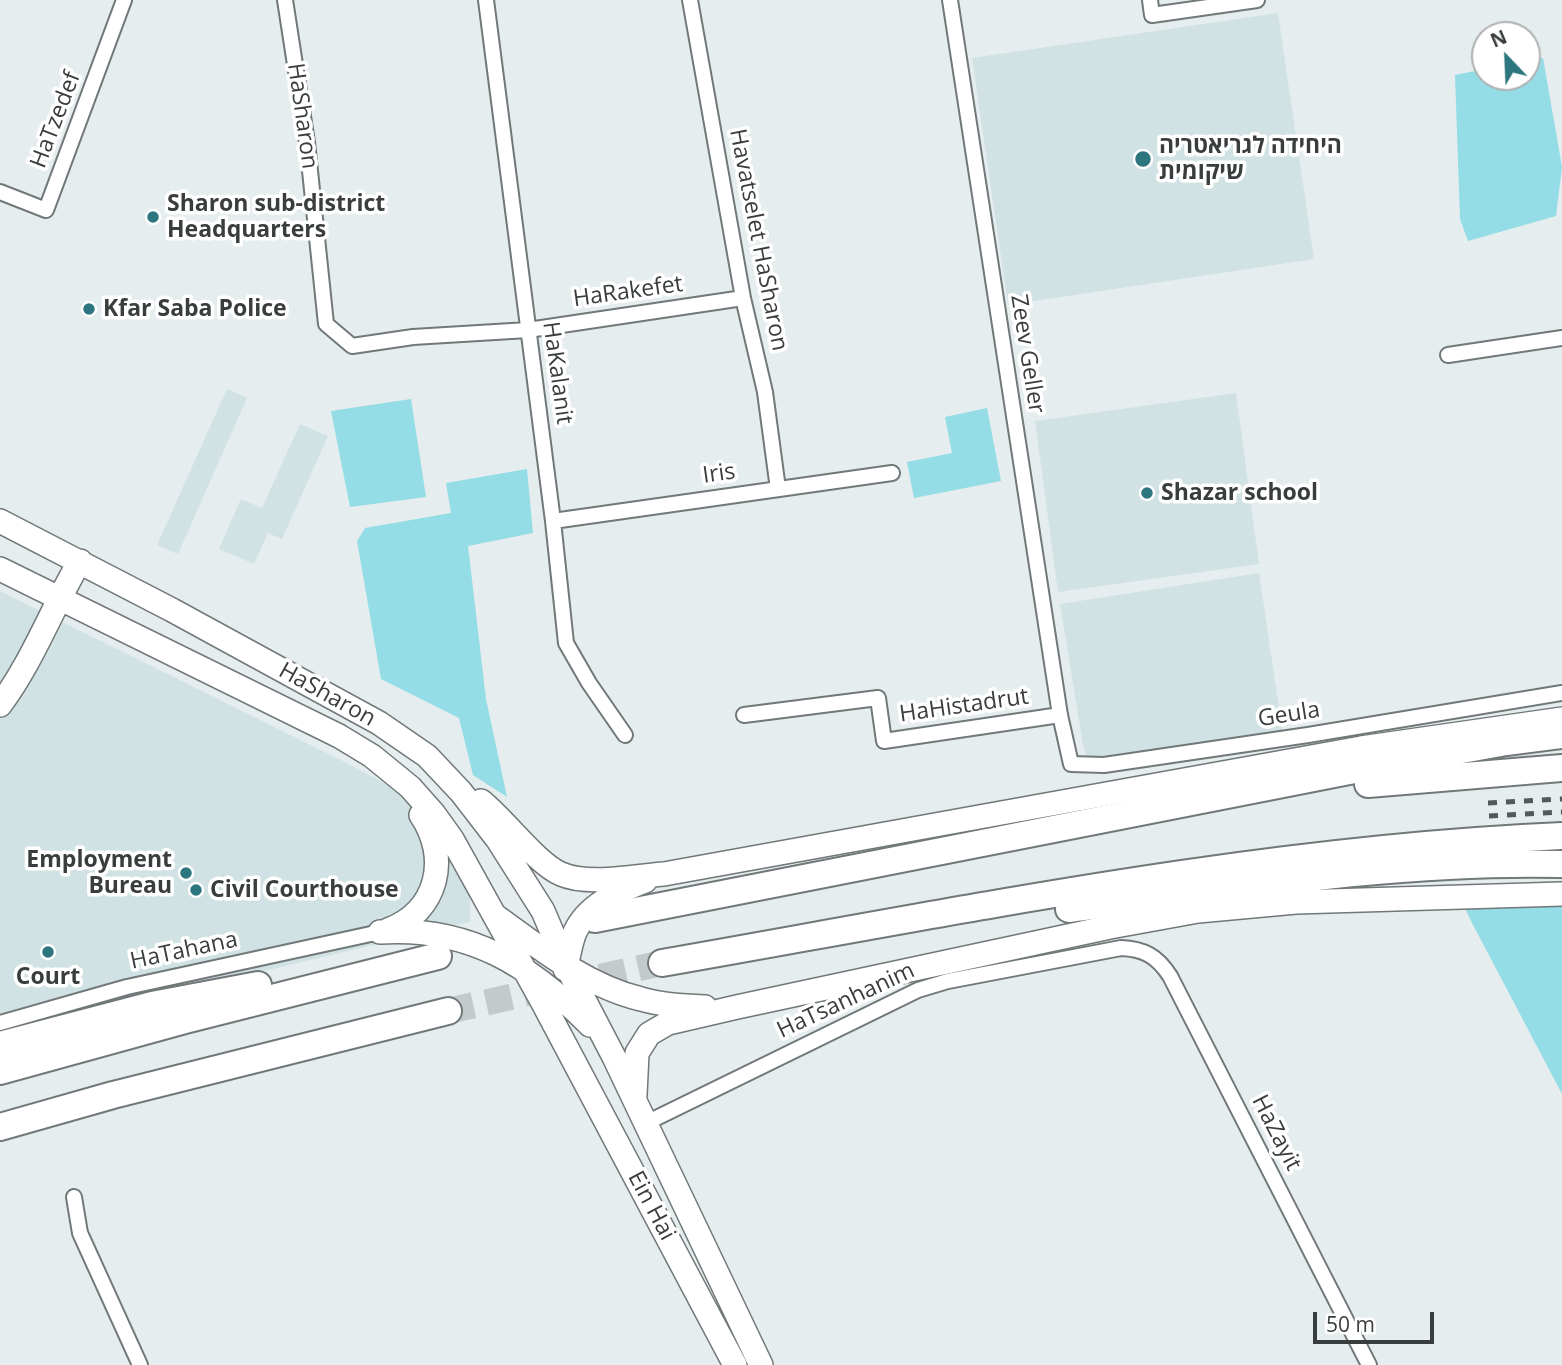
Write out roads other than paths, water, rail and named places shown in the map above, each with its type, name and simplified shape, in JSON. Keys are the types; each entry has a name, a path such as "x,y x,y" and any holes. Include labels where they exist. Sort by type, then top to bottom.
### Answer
{"highway":[{"path":"595,919 1390,763 1562,735"},
{"path":"1143,812 1399,780 1562,768"},
{"path":"1562,836 1469,840 1136,880 662,963 1341,873 1436,865 1562,864"},
{"path":"0,1071 438,956"},
{"path":"0,1045 190,998 251,986 392,966"},
{"path":"0,1127 113,1095 448,1011"}],"main road":[{"name":"HaSharon","path":"0,522 80,561 379,723 419,750 447,776 481,816 525,879 606,1041"},
{"path":"0,705 27,664 58,598 80,561"},
{"name":"HaSharon","path":"0,569 312,722 372,756 410,787 439,820 523,969"},
{"path":"447,776 493,810 540,858 563,876 587,879 664,874 1361,748 1562,719"},
{"path":"372,756 425,820 437,855 434,880 424,906 408,921 380,932"},
{"path":"561,1037 556,993 577,928 598,906 619,892 664,874"},
{"path":"635,1102 637,1053 649,1034 668,1023 737,1007 1110,927 1198,911 1296,902 1562,894"},
{"path":"491,913 566,965 607,988 639,999 680,1006 737,1007"},
{"path":"380,932 419,931 449,936 489,950 523,969 556,993 606,1041"},
{"name":"Ein Hai","path":"523,969 735,1365"},
{"name":"Ein Hai","path":"606,1041 761,1365"}],"street":[{"name":"HaTzedef","path":"0,192 46,210 124,0"},
{"name":"HaSharon","path":"285,0 307,142 326,324 352,346"},
{"name":"HaKalanit","path":"486,0 553,521 566,643 625,735"},
{"name":"Havatselet HaSharon","path":"690,0 743,298 765,392 778,489"},
{"name":"Zeev Geller","path":"950,0 1060,715"},
{"path":"1151,8 1258,0"},
{"name":"HaRakefet","path":"352,346 413,337 528,330 743,298"},
{"path":"1448,355 1562,338"},
{"name":"Iris","path":"553,521 891,473"},
{"name":"Geula","path":"1060,715 1071,764 1104,765 1562,693"},
{"name":"HaHistadrut","path":"744,715 878,698 884,741 1060,715"},
{"name":"HaTahana","path":"0,1023 127,987 380,932"},
{"name":"HaTsanhanim","path":"644,1124 918,990 948,981 1121,948"},
{"name":"HaZayit","path":"1121,948 1146,952 1158,960 1170,976 1369,1365"},
{"path":"74,1198 80,1233 141,1365"}],"tunnel":[{"path":"448,1011 662,963"}],"railway":[{"path":"1488,803 1562,799"},
{"path":"1489,816 1562,812"}],"place":[{"name":"היחידה לגריאטריה שיקומית","path":"1143,159"},
{"name":"Sharon sub-district Headquarters","path":"153,217"},
{"name":"Kfar Saba Police","path":"89,309"},
{"name":"Shazar school","path":"1147,493"},
{"name":"Employment Bureau","path":"186,873"},
{"name":"Civil Courthouse","path":"196,890"},
{"name":"Court","path":"48,952"}]}
